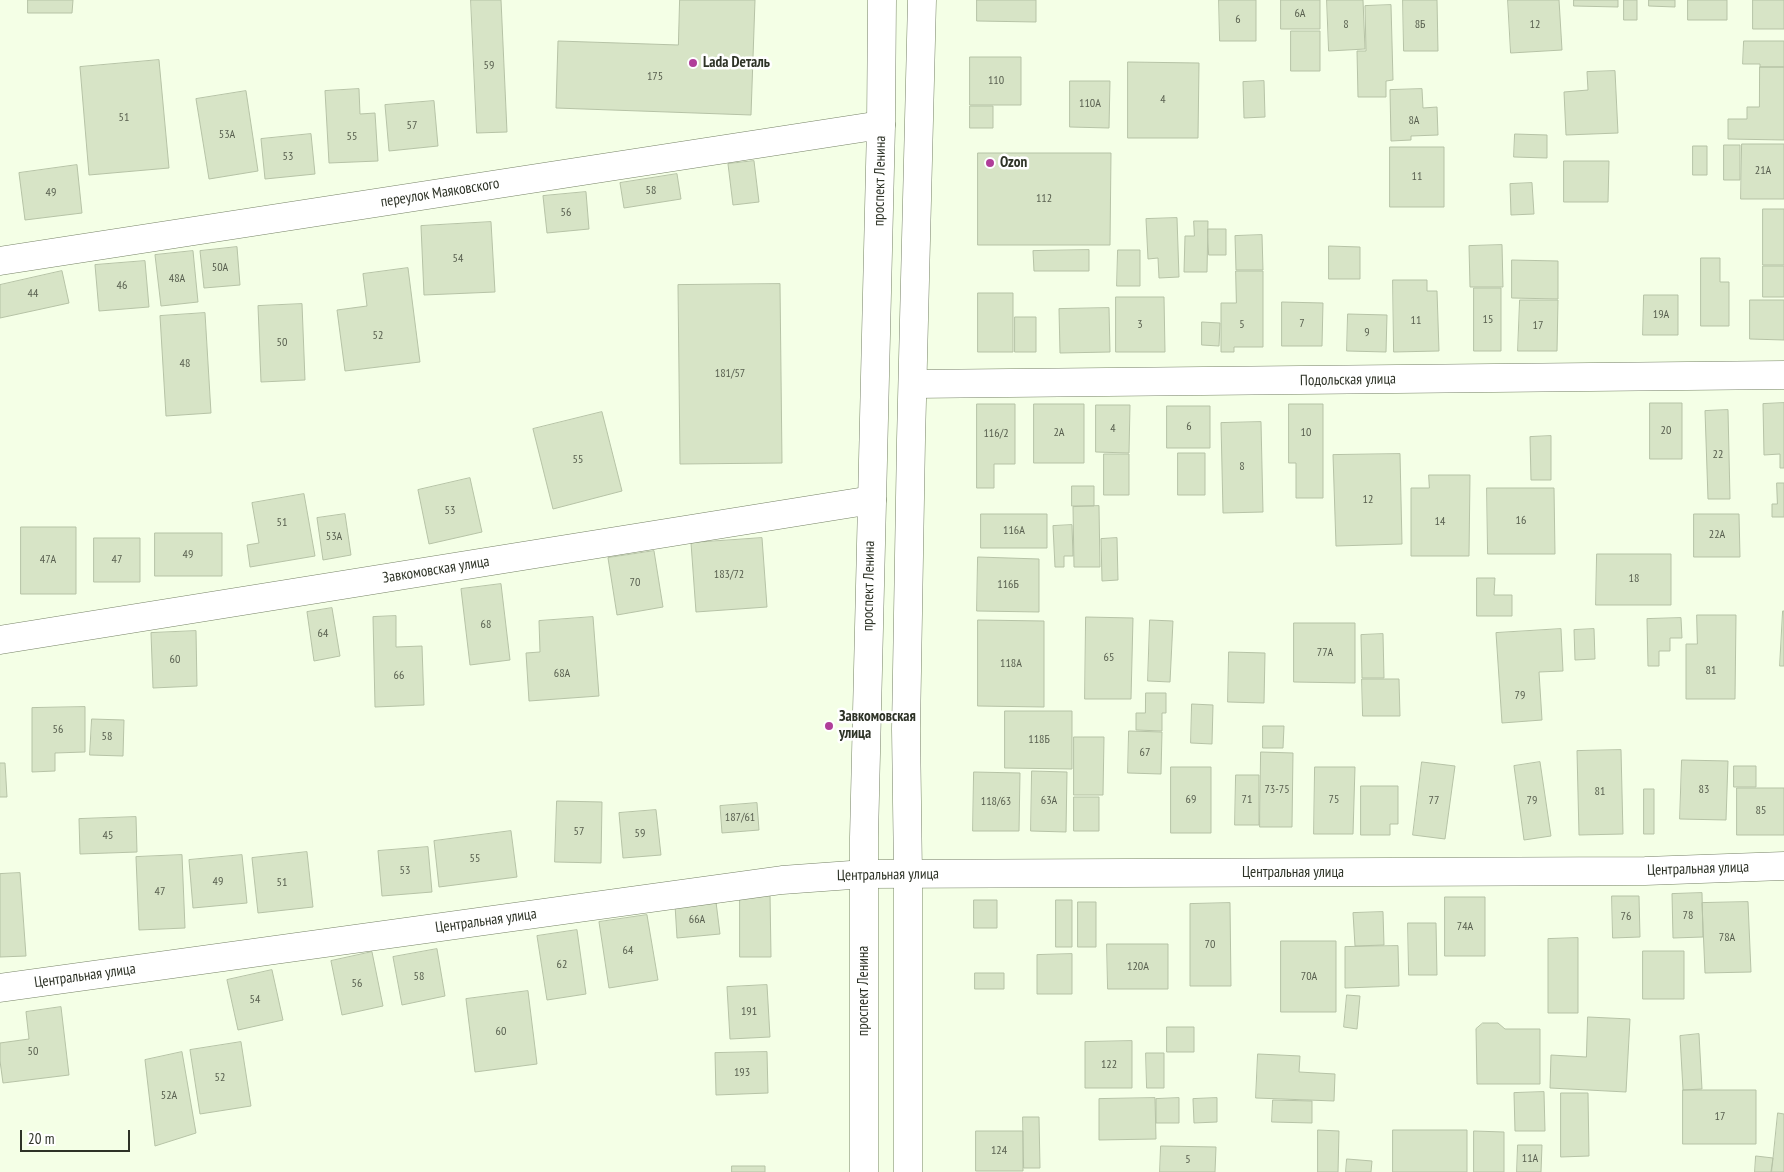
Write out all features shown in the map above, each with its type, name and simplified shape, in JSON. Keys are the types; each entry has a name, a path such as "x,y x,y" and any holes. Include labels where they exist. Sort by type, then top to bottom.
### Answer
{"street":[{"name":"проспект Ленина","path":"864,1172 866,733 881,125 882,0"},
{"path":"908,1172 906,729 922,0"},
{"name":"переулок Маяковского","path":"0,261 881,125"},
{"name":"Подольская улица","path":"913,384 1784,375"},
{"name":"Завкомовская улица","path":"0,640 872,500"},
{"name":"Центральная улица","path":"0,988 782,880 865,874 1645,871 1784,866"}],"building":[{"path":"28,0 73,0 72,13 28,13"},
{"path":"471,0 501,0 507,132 477,133"},
{"path":"680,0 755,0 751,115 556,108 558,41 678,45"},
{"path":"977,0 1036,0 1036,22 977,21"},
{"path":"1219,0 1256,0 1256,41 1220,41"},
{"path":"1281,0 1320,0 1320,29 1281,29"},
{"path":"1327,0 1363,0 1365,49 1329,51"},
{"path":"1403,0 1437,0 1438,51 1404,51"},
{"path":"1508,0 1559,0 1562,50 1511,53"},
{"path":"1574,0 1618,0 1618,7 1574,6"},
{"path":"1624,0 1637,0 1637,20 1624,20"},
{"path":"1649,0 1675,0 1675,7 1649,6"},
{"path":"1688,0 1727,0 1727,20 1688,20"},
{"path":"1753,0 1784,0 1784,29 1753,29"},
{"path":"1391,5 1393,80 1386,81 1386,97 1358,97 1357,51 1366,51 1365,6"},
{"path":"1291,31 1320,31 1320,71 1291,71"},
{"path":"1744,41 1784,41 1784,67 1760,67 1760,64 1743,64"},
{"path":"970,57 1021,57 1021,105 970,105"},
{"path":"159,60 169,168 89,175 80,67"},
{"path":"1128,62 1199,63 1198,138 1128,138"},
{"path":"1760,67 1784,67 1784,140 1728,139 1728,119 1747,119 1747,107 1759,107"},
{"path":"1615,71 1618,133 1566,135 1564,92 1588,90 1587,72"},
{"path":"1070,81 1110,81 1109,128 1070,127"},
{"path":"1264,81 1265,117 1244,118 1243,82"},
{"path":"359,89 360,114 375,113 378,161 329,163 325,91"},
{"path":"1422,89 1423,108 1437,107 1438,135 1411,136 1411,140 1391,141 1390,90"},
{"path":"246,91 258,171 209,179 196,99"},
{"path":"434,101 438,146 389,151 385,105"},
{"path":"970,106 993,106 993,128 970,128"},
{"path":"311,134 315,174 265,179 261,139"},
{"path":"1515,134 1547,135 1547,158 1514,157"},
{"path":"1742,144 1784,144 1784,199 1741,199"},
{"path":"1724,145 1740,145 1740,180 1724,180"},
{"path":"1693,146 1707,146 1707,175 1693,175"},
{"path":"1390,147 1444,147 1444,207 1390,207"},
{"path":"978,153 1111,153 1110,245 978,245"},
{"path":"754,161 759,202 733,205 728,164"},
{"path":"1564,161 1609,161 1608,202 1564,202"},
{"path":"77,165 82,213 25,220 19,173"},
{"path":"677,174 681,199 624,208 620,183"},
{"path":"1532,183 1534,214 1511,215 1510,184"},
{"path":"586,192 589,229 547,233 543,196"},
{"path":"1763,209 1784,209 1784,265 1763,265"},
{"path":"1177,218 1179,277 1159,278 1158,258 1148,259 1146,219"},
{"path":"1194,221 1208,221 1207,272 1184,272 1185,236 1194,236"},
{"path":"491,222 495,292 424,295 421,226"},
{"path":"1208,229 1226,229 1226,255 1209,255"},
{"path":"1262,235 1263,270 1236,270 1235,236"},
{"path":"1502,245 1503,287 1470,287 1469,246"},
{"path":"1329,246 1360,247 1360,279 1329,279"},
{"path":"237,247 240,285 204,288 200,251"},
{"path":"1089,250 1089,271 1034,271 1033,251"},
{"path":"1118,250 1140,250 1140,286 1117,286"},
{"path":"193,251 198,302 161,306 155,255"},
{"path":"1701,258 1720,258 1720,282 1729,282 1729,326 1701,326"},
{"path":"1512,260 1558,261 1558,299 1512,298"},
{"path":"145,261 149,307 99,311 95,265"},
{"path":"1763,266 1784,266 1784,297 1763,297"},
{"path":"408,268 420,362 345,371 337,310 367,306 363,274"},
{"path":"62,271 69,303 0,318 0,285"},
{"path":"1236,271 1263,271 1263,347 1234,347 1234,352 1221,352 1221,303 1236,303"},
{"path":"1393,280 1427,280 1427,291 1437,291 1439,351 1394,352"},
{"path":"780,284 782,463 680,464 678,285"},
{"path":"1474,288 1501,288 1501,351 1474,351"},
{"path":"978,293 1013,293 1013,352 978,352"},
{"path":"1644,295 1678,295 1678,335 1643,335"},
{"path":"1116,297 1164,297 1165,352 1116,352"},
{"path":"1520,300 1558,300 1557,351 1518,351"},
{"path":"1750,300 1784,300 1784,340 1750,339"},
{"path":"1282,302 1323,303 1322,346 1282,346"},
{"path":"302,304 305,380 261,382 258,306"},
{"path":"1109,308 1110,352 1060,353 1059,309"},
{"path":"205,313 211,413 166,416 160,316"},
{"path":"1348,314 1387,315 1386,352 1347,351"},
{"path":"1015,317 1036,317 1036,352 1015,352"},
{"path":"1202,322 1220,323 1219,346 1202,345"},
{"path":"1650,403 1682,403 1682,459 1650,459"},
{"path":"1784,403 1784,468 1780,468 1780,454 1764,455 1763,404"},
{"path":"977,404 1015,404 1015,464 994,464 994,488 977,488"},
{"path":"1034,404 1084,404 1084,463 1034,463"},
{"path":"1289,404 1323,404 1323,498 1296,498 1296,463 1289,463"},
{"path":"1096,405 1130,405 1129,453 1096,452"},
{"path":"1167,406 1210,406 1210,448 1167,448"},
{"path":"1728,410 1730,499 1708,499 1705,411"},
{"path":"602,412 622,491 553,509 533,429"},
{"path":"1261,422 1263,512 1223,513 1221,423"},
{"path":"1551,436 1551,480 1531,480 1530,437"},
{"path":"1178,453 1205,453 1205,495 1178,495"},
{"path":"1104,454 1129,454 1129,495 1104,495"},
{"path":"1400,454 1402,544 1336,546 1333,455"},
{"path":"1429,475 1470,475 1469,556 1411,556 1411,488 1429,488"},
{"path":"470,478 482,532 429,544 418,490"},
{"path":"1777,483 1784,483 1784,517 1772,517 1772,504 1777,504"},
{"path":"1072,486 1094,486 1094,506 1072,506"},
{"path":"1487,488 1554,488 1555,554 1488,554"},
{"path":"304,494 315,556 250,567 247,545 259,543 252,503"},
{"path":"1099,506 1100,567 1074,567 1073,507"},
{"path":"345,514 351,555 323,560 317,518"},
{"path":"981,514 1047,514 1047,548 981,548"},
{"path":"1694,514 1739,514 1740,557 1694,557"},
{"path":"1072,525 1073,556 1064,556 1064,567 1055,567 1053,526"},
{"path":"21,527 76,527 76,594 21,594"},
{"path":"155,533 222,533 222,576 155,576"},
{"path":"94,538 140,538 140,582 94,582"},
{"path":"762,538 767,607 696,612 691,543"},
{"path":"1117,538 1118,580 1102,581 1101,539"},
{"path":"654,551 663,607 617,615 608,558"},
{"path":"1597,554 1671,554 1671,605 1596,605"},
{"path":"978,557 1039,559 1039,612 977,611"},
{"path":"1477,578 1495,578 1494,595 1512,595 1512,616 1477,616"},
{"path":"501,584 510,660 470,665 461,589"},
{"path":"332,608 340,656 314,661 307,612"},
{"path":"1783,611 1784,666 1780,666"},
{"path":"1697,615 1736,615 1735,699 1686,699 1686,644 1697,644"},
{"path":"396,616 396,647 422,646 424,705 375,707 373,617"},
{"path":"593,617 599,696 529,701 526,653 540,652 539,621"},
{"path":"1086,617 1133,618 1131,699 1085,699"},
{"path":"1681,618 1682,638 1670,638 1670,651 1659,651 1659,666 1648,666 1647,619"},
{"path":"978,620 1044,621 1044,707 978,706"},
{"path":"1150,620 1173,621 1170,682 1148,681"},
{"path":"1294,623 1355,623 1355,683 1294,682"},
{"path":"1561,629 1563,671 1539,672 1542,720 1502,723 1496,633"},
{"path":"1594,629 1595,659 1575,660 1574,630"},
{"path":"196,631 197,686 153,688 151,633"},
{"path":"1383,634 1384,678 1362,678 1361,635"},
{"path":"1229,652 1265,653 1264,703 1228,702"},
{"path":"1362,679 1399,679 1400,716 1363,716"},
{"path":"1146,693 1166,693 1166,713 1162,713 1162,731 1136,730 1136,713 1145,713"},
{"path":"1192,704 1213,705 1212,744 1191,743"},
{"path":"85,707 85,752 55,753 55,771 32,772 32,708"},
{"path":"1005,711 1072,711 1072,769 1005,768"},
{"path":"92,719 124,720 123,756 90,755"},
{"path":"1263,726 1284,726 1283,748 1263,748"},
{"path":"1129,731 1162,732 1161,774 1128,773"},
{"path":"1074,737 1104,737 1103,795 1074,795"},
{"path":"1621,750 1623,834 1579,835 1577,751"},
{"path":"1261,752 1293,753 1292,827 1260,827"},
{"path":"1682,760 1728,761 1726,820 1680,819"},
{"path":"1422,762 1455,766 1445,839 1413,835"},
{"path":"1540,762 1551,836 1524,840 1514,766"},
{"path":"0,763 5,763 7,797 0,797"},
{"path":"1734,766 1756,766 1756,787 1734,787"},
{"path":"1171,767 1211,767 1211,833 1171,833"},
{"path":"1315,767 1355,767 1353,834 1314,834"},
{"path":"1032,771 1067,772 1066,832 1031,831"},
{"path":"974,772 1020,773 1019,831 973,831"},
{"path":"1236,775 1259,775 1259,825 1235,825"},
{"path":"1361,786 1398,786 1398,824 1390,824 1390,835 1361,835"},
{"path":"1737,788 1784,788 1784,835 1737,835"},
{"path":"1644,789 1654,789 1654,834 1644,834"},
{"path":"1074,797 1099,797 1099,831 1074,831"},
{"path":"557,801 602,802 601,863 555,862"},
{"path":"757,803 759,830 722,833 720,806"},
{"path":"656,810 661,855 623,858 619,813"},
{"path":"136,817 137,852 80,854 79,819"},
{"path":"511,831 517,877 439,887 434,841"},
{"path":"428,847 432,892 382,896 378,851"},
{"path":"307,852 313,907 258,913 252,858"},
{"path":"182,855 185,928 139,930 136,857"},
{"path":"242,855 247,903 193,908 189,860"},
{"path":"20,873 26,956 0,957 0,874"},
{"path":"740,893 770,893 771,957 740,957"},
{"path":"1702,893 1703,937 1673,938 1672,894"},
{"path":"1612,896 1639,896 1640,937 1613,938"},
{"path":"1445,897 1485,897 1485,956 1445,956"},
{"path":"974,900 997,900 997,928 974,928"},
{"path":"1056,900 1072,900 1072,947 1056,947"},
{"path":"716,902 720,934 677,938 675,905"},
{"path":"1078,902 1096,902 1096,947 1078,947"},
{"path":"1748,902 1751,972 1705,973 1702,903"},
{"path":"1230,903 1231,986 1190,986 1190,904"},
{"path":"1383,912 1384,945 1355,946 1353,913"},
{"path":"647,915 658,980 609,988 599,922"},
{"path":"1408,923 1436,923 1437,975 1409,975"},
{"path":"577,930 586,994 547,1000 537,936"},
{"path":"1578,938 1578,1013 1548,1013 1548,939"},
{"path":"1281,941 1336,941 1336,1012 1281,1012"},
{"path":"1107,944 1168,944 1168,989 1108,989"},
{"path":"1398,946 1399,986 1345,988 1345,947"},
{"path":"437,949 445,996 402,1005 393,957"},
{"path":"1643,951 1684,951 1684,999 1643,999"},
{"path":"372,952 383,1006 342,1015 331,961"},
{"path":"1072,954 1072,994 1037,994 1037,955"},
{"path":"272,970 283,1020 238,1030 227,980"},
{"path":"975,973 1004,973 1004,989 975,989"},
{"path":"767,985 770,1037 730,1039 727,987"},
{"path":"528,991 537,1064 475,1072 466,999"},
{"path":"1347,995 1360,996 1357,1029 1344,1027"},
{"path":"61,1007 69,1075 3,1083 0,1043 29,1039 26,1012"},
{"path":"1588,1017 1630,1019 1626,1092 1550,1088 1551,1055 1586,1057"},
{"path":"1483,1023 1498,1023 1505,1029 1540,1029 1540,1084 1477,1084 1476,1029"},
{"path":"1167,1027 1194,1027 1194,1052 1167,1052"},
{"path":"1699,1034 1702,1089 1683,1090 1680,1036"},
{"path":"1132,1041 1132,1088 1085,1088 1085,1042"},
{"path":"241,1042 251,1106 200,1114 190,1050"},
{"path":"182,1052 196,1133 155,1146 145,1060"},
{"path":"767,1052 768,1093 716,1095 715,1053"},
{"path":"1146,1053 1164,1053 1164,1088 1147,1088"},
{"path":"1258,1054 1300,1056 1299,1072 1335,1074 1334,1101 1256,1098"},
{"path":"1683,1090 1756,1090 1756,1144 1683,1144"},
{"path":"1544,1092 1545,1131 1515,1131 1514,1093"},
{"path":"1561,1093 1588,1093 1589,1156 1561,1157"},
{"path":"1155,1098 1156,1139 1099,1140 1099,1099"},
{"path":"1179,1098 1179,1123 1156,1123 1156,1099"},
{"path":"1217,1098 1217,1122 1194,1123 1193,1099"},
{"path":"1273,1100 1312,1101 1312,1123 1272,1122"},
{"path":"1778,1113 1784,1114 1784,1172 1772,1172"},
{"path":"1023,1117 1039,1117 1040,1168 1024,1168"},
{"path":"1318,1130 1339,1131 1338,1172 1318,1172"},
{"path":"1393,1130 1467,1130 1467,1172 1393,1172"},
{"path":"976,1131 1023,1131 1023,1171 976,1171"},
{"path":"1474,1131 1504,1132 1504,1172 1474,1172"},
{"path":"1518,1145 1542,1145 1541,1172 1517,1172"},
{"path":"1161,1146 1216,1147 1215,1172 1160,1172"},
{"path":"1756,1156 1773,1158 1771,1172 1755,1172"},
{"path":"1347,1159 1372,1161 1371,1172 1346,1172"},
{"path":"732,1166 765,1166 765,1172 732,1172"}],"place":[{"name":"Lada Dеталь","path":"693,63"},
{"name":"Ozon","path":"990,163"},
{"name":"Завкомовская улица","path":"829,726"}]}
